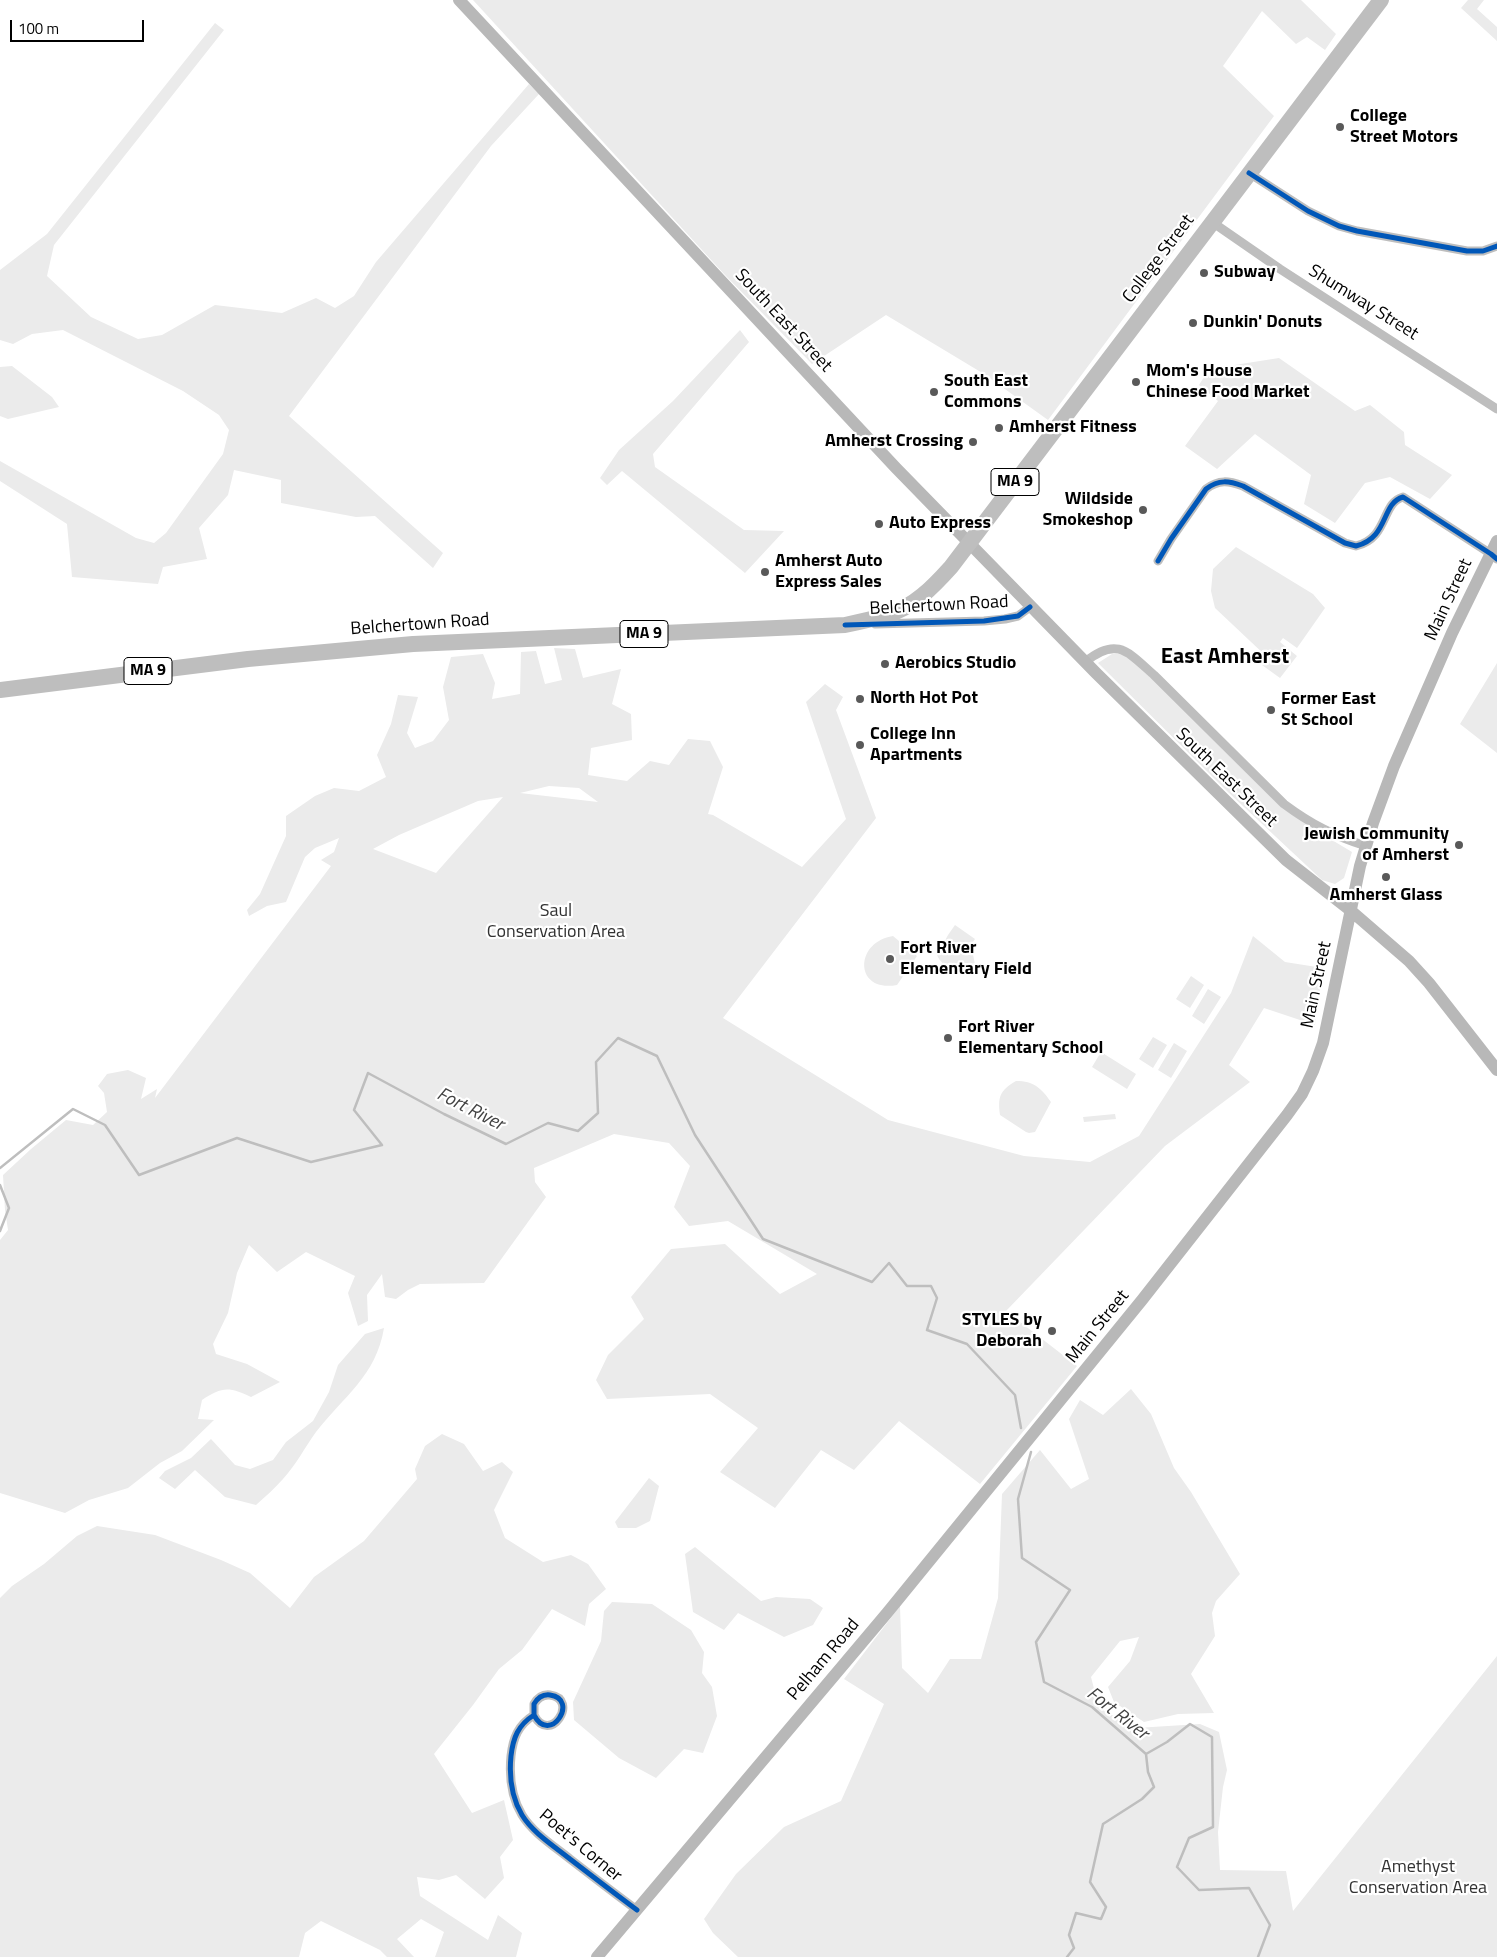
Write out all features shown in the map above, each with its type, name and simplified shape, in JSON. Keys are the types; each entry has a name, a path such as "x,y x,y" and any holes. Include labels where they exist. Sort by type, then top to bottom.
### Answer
{"highway":[{"name":"College Street","path":"968,543 1381,0"},
{"name":"Belchertown Road","path":"0,690 288,655 413,644 845,625 888,615 915,602 932,588 968,543"}],"main road":[{"name":"South East Street","path":"459,0 765,329 968,543 1085,662 1286,860 1350,910 1409,961 1429,983 1497,1070"},
{"name":"Main Street","path":"1074,1384 1270,1138 1302,1094 1323,1043 1350,910 1366,846 1400,753 1452,633 1494,556 1497,540"},
{"name":"Pelham Road","path":"597,1957 887,1613 1074,1384"}],"street":[{"path":"1249,172 1314,215 1348,229 1467,251 1483,251 1497,246"},
{"name":"Shumway Street","path":"1212,222 1280,269 1497,409"},
{"path":"1158,561 1206,489 1212,484 1221,481 1230,481 1243,486 1345,542 1356,546 1372,540 1380,529 1392,504 1396,499 1403,497 1494,556"},
{"name":"Belchertown Road","path":"845,625 991,620 1018,616 1030,606"},
{"name":"South East Street","path":"1085,662 1096,653 1111,647 1123,650 1154,675 1284,804 1326,832 1366,846"},
{"name":"Poet's Corner","path":"534,1714 518,1730 511,1754 512,1789 522,1815 532,1827 554,1846 637,1910"}],"green space":[{"path":"473,0 1301,0 1336,34 1325,50 1307,37 1296,44 1262,11 1223,66 1274,116 1048,420 984,374 886,315 812,364 724,274"},
{"path":"1468,0 1484,0 1477,9 1497,27 1497,41 1461,8"},
{"path":"215,23 224,30 54,245 47,276 91,317 138,339 162,335 215,305 282,313 316,298 335,308 354,296 376,262 529,84 539,94 491,146 289,416 443,553 433,568 375,516 356,517 281,503 281,480 234,470 228,495 199,528 207,559 163,567 158,584 72,577 67,524 0,481 0,461 136,538 154,543 166,533 223,454 229,430 219,415 183,391 63,330 32,334 13,344 0,340 0,270 47,234"},
{"path":"740,330 749,342 653,454 655,467 744,530 784,531 745,573 622,471 607,485 600,478 619,450 673,401"},
{"path":"1279,358 1355,411 1370,405 1404,432 1405,445 1452,475 1430,499 1390,477 1365,483 1335,523 1304,504 1311,475 1255,434 1217,469 1185,446 1218,401 1199,385 1209,369"},
{"path":"12,366 52,397 59,407 8,419 0,416 0,367"},
{"path":"1236,547 1313,594 1325,608 1297,648 1283,638 1280,642 1297,656 1280,678 1262,665 1267,657 1215,608 1211,591 1213,569"},
{"name":"Saul Conservation Area","path":"554,648 575,649 583,678 621,669 612,704 631,714 632,740 591,748 588,775 627,781 650,761 669,765 688,739 710,741 723,767 708,814 713,815 802,867 846,819 806,702 825,684 843,697 836,710 876,818 723,1018 888,1120 1024,1156 1090,1162 1139,1136 1231,993 1253,936 1285,962 1323,968 1315,1025 1264,1008 1229,1065 1250,1082 1165,1146 1006,1311 1077,1366 980,1484 899,1421 854,1470 821,1450 775,1508 720,1472 758,1428 710,1394 607,1399 596,1380 608,1355 644,1319 631,1297 671,1249 725,1244 780,1294 817,1274 728,1221 689,1226 674,1207 690,1166 669,1143 614,1134 534,1168 535,1182 546,1197 484,1283 420,1284 396,1299 385,1297 382,1274 367,1295 368,1321 358,1326 348,1293 355,1276 306,1252 277,1272 249,1245 237,1273 228,1313 213,1344 216,1354 247,1364 280,1382 251,1397 231,1390 215,1392 202,1400 198,1419 214,1420 182,1451 160,1463 128,1488 89,1500 65,1513 0,1493 0,1240 8,1230 3,1175 66,1120 93,1125 107,1112 104,1093 98,1086 107,1074 128,1070 146,1078 141,1099 157,1089 155,1098 331,866 321,860 334,852 339,838 315,848 305,857 286,902 267,906 249,916 247,910 260,894 286,836 286,816 315,796 334,788 359,791 386,777 377,755 391,724 398,695 418,697 407,733 415,748 433,741 449,720 443,687 451,657 483,654 495,683 492,699 520,694 521,652 536,651 545,684 562,680","holes":["549,786 579,788 598,802 520,793","503,797 436,873 373,849 399,835 478,801"]},
{"path":"1112,654 1123,654 1133,660 1312,828 1352,852 1344,878 1335,884 1322,880 1229,793 1098,663"},
{"path":"1497,663 1497,753 1460,724"},
{"path":"955,925 975,939 971,945 975,964 972,970 951,968 943,963 937,955"},
{"name":"Fort River Elementary Field","path":"893,936 917,956 897,985 883,985 873,982 867,975 864,966 866,956 871,947 880,940"},
{"path":"1191,976 1204,985 1190,1008 1176,999"},
{"path":"1208,989 1221,997 1204,1024 1192,1016"},
{"path":"1153,1037 1167,1045 1153,1068 1139,1059"},
{"path":"1174,1043 1187,1051 1171,1078 1158,1070"},
{"path":"1101,1052 1136,1074 1127,1089 1092,1067"},
{"path":"1016,1081 1028,1082 1036,1086 1051,1102 1035,1132 1026,1132 1000,1115 999,1104 1001,1095 1006,1088"},
{"path":"1115,1114 1116,1119 1084,1122 1083,1117"},
{"path":"384,1328 380,1345 366,1373 316,1432 288,1474 256,1505 225,1497 195,1470 175,1489 159,1478 165,1471 191,1458 211,1439 235,1465 250,1469 273,1460 286,1442 313,1421 329,1392 338,1365 365,1334"},
{"name":"Amethyst Conservation Area","path":"1131,1389 1151,1414 1174,1468 1191,1492 1240,1574 1216,1601 1212,1613 1215,1636 1191,1674 1214,1713 1178,1714 1144,1722 1114,1702 1108,1687 1130,1661 1139,1637 1120,1641 1091,1677 1099,1708 1136,1728 1200,1724 1219,1732 1227,1770 1223,1787 1218,1832 1220,1870 1286,1871 1293,1911 1497,1656 1497,1957 738,1957 713,1933 704,1919 736,1874 784,1827 841,1801 884,1704 844,1679 900,1606 902,1668 928,1693 950,1659 981,1659 998,1598 1002,1494 1040,1450 1071,1489 1089,1479 1069,1419 1080,1400 1103,1415"},
{"path":"442,1434 464,1444 483,1471 502,1462 513,1472 494,1510 505,1538 543,1562 571,1555 588,1564 606,1589 589,1604 585,1626 552,1609 522,1650 499,1669 434,1754 472,1813 504,1800 513,1840 500,1857 504,1878 485,1899 456,1875 439,1880 417,1877 420,1896 488,1940 498,1915 522,1933 516,1957 435,1957 444,1932 421,1919 397,1939 414,1957 387,1957 380,1950 321,1921 305,1933 299,1957 0,1957 0,1598 12,1586 44,1564 77,1536 97,1526 155,1535 221,1560 250,1573 290,1608 314,1577 364,1541 417,1479 415,1469 425,1446"},
{"path":"649,1478 659,1486 650,1521 636,1528 618,1528 615,1522"},
{"path":"695,1547 761,1601 776,1597 810,1599 823,1608 813,1625 784,1637 738,1613 724,1630 693,1612 685,1554"},
{"path":"612,1602 652,1604 691,1630 704,1652 702,1673 712,1687 717,1716 703,1753 684,1749 656,1778 619,1758 574,1720 573,1702 601,1641 604,1611"}],"waterway":[{"name":"Fort River","path":"0,1168 73,1109 105,1125 139,1175 237,1138 311,1162 382,1145 354,1110 368,1073 444,1114 506,1144 548,1123 578,1131 598,1113 596,1062 618,1038 657,1056 695,1135 763,1239 872,1282 889,1263 907,1286 931,1286 937,1298 927,1330 967,1344 1015,1395 1021,1428"},
{"name":"Fort River","path":"0,1185 9,1208 0,1231"},
{"name":"Fort River","path":"1031,1452 1018,1499 1022,1558 1070,1590 1036,1642 1044,1682 1092,1707 1146,1754"},
{"path":"1146,1754 1167,1742 1190,1724 1212,1737 1213,1827 1189,1838 1177,1867 1199,1890 1249,1888 1270,1925 1258,1957"},
{"path":"1067,1957 1074,1948 1069,1935 1076,1913 1101,1919 1106,1907 1090,1882 1103,1824 1142,1799 1154,1787 1148,1772 1146,1754"}],"cycle path":[{"path":"1249,173 1308,211 1339,226 1467,251 1483,251 1497,246"},
{"path":"1158,561 1206,489 1220,482 1243,486 1345,543 1356,546 1367,542 1374,536 1380,529 1391,506 1403,497 1497,559"},
{"path":"845,625 984,621 1018,616 1030,607"},
{"path":"534,1715 534,1704 542,1696 550,1695 559,1698 562,1704 562,1711 554,1723 547,1726 541,1723 534,1715 520,1728 513,1743 510,1771 514,1794 522,1815 544,1839 637,1910"}],"place":[{"name":"College Street Motors","path":"1340,127"},
{"name":"Subway","path":"1204,273"},
{"name":"Dunkin' Donuts","path":"1193,323"},
{"name":"Mom's House Chinese Food Market","path":"1136,382"},
{"name":"South East Commons","path":"934,392"},
{"name":"Amherst Fitness","path":"999,428"},
{"name":"Amherst Crossing","path":"973,442"},
{"name":"Wildside Smokeshop","path":"1143,510"},
{"name":"Auto Express","path":"879,524"},
{"name":"Amherst Auto Express Sales","path":"765,572"},
{"name":"Aerobics Studio","path":"885,664"},
{"name":"North Hot Pot","path":"860,699"},
{"name":"Former East St School","path":"1271,710"},
{"name":"College Inn Apartments","path":"860,745"},
{"name":"Jewish Community of Amherst","path":"1459,845"},
{"name":"Amherst Glass","path":"1386,877"},
{"name":"Fort River Elementary Field","path":"890,959"},
{"name":"Fort River Elementary School","path":"948,1038"},
{"name":"STYLES by Deborah","path":"1052,1331"}],"district":[{"name":"East Amherst","path":"1225,658"}]}
